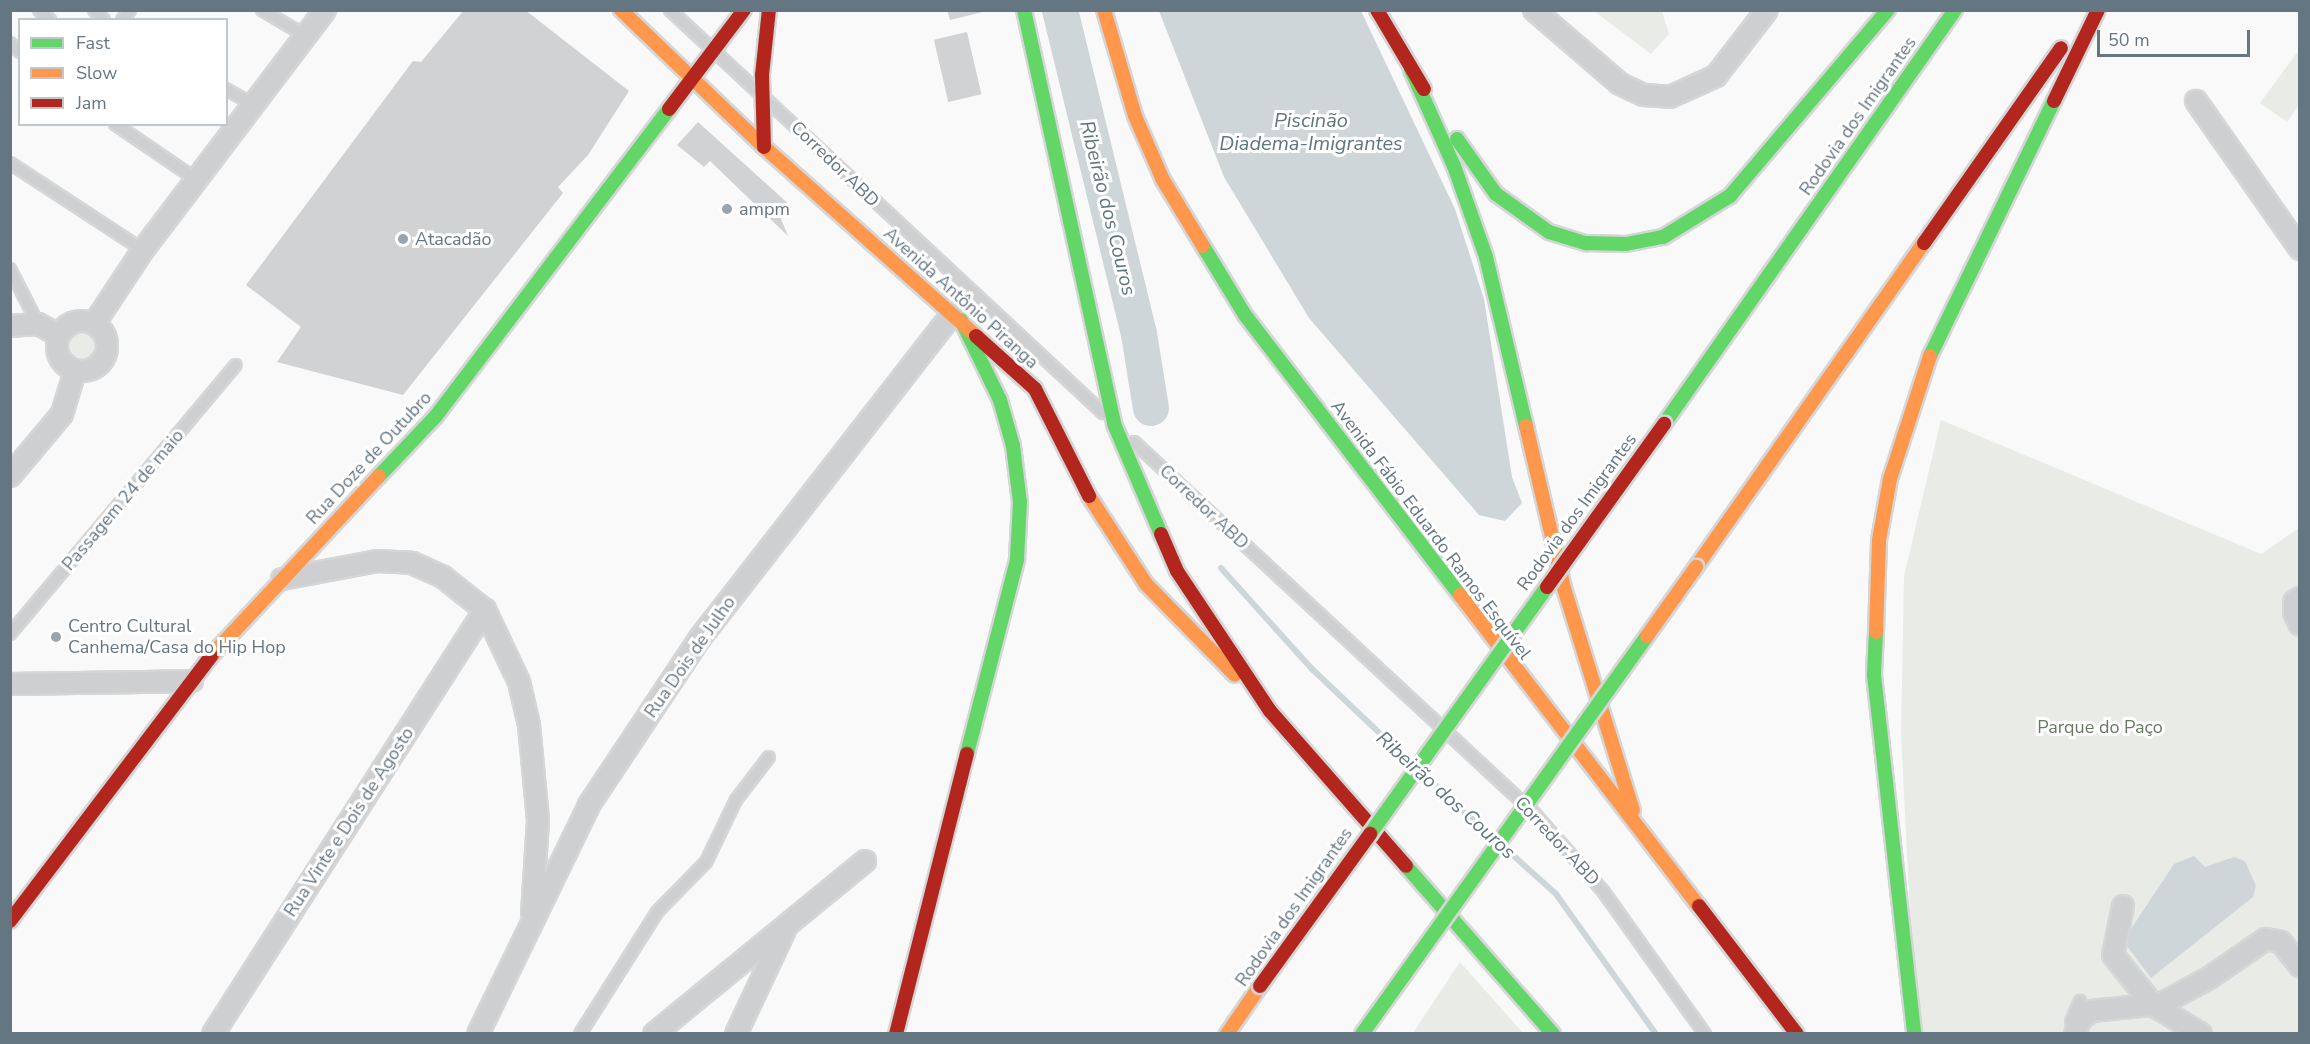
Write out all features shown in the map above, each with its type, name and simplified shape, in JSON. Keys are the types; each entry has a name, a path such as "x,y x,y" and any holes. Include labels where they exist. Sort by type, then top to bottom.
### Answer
{"main road":[{"name":"Avenida Antônio Piranga","path":"621,10 764,147 957,316 1035,389 1091,500 1146,584 1270,711"},
{"name":"Rua Doze de Outubro","path":"10,921 192,681 276,580 436,416 744,10"},
{"path":"764,147 763,96 769,10"},
{"path":"1024,10 1114,424 1178,571 1270,711 1553,1034"},
{"name":"Avenida Fábio Eduardo Ramos Esquível","path":"1104,10 1135,116 1202,249 1245,315 1640,834 1797,1034"},
{"path":"1377,10 1411,70 1490,186 1521,216 1549,232 1586,243 1626,244 1663,237 1696,221 1730,196 1888,10"},
{"name":"Rodovia dos Imigrantes","path":"1227,1034 1664,424 1955,10"},
{"path":"1362,1034 1696,567 2087,10"},
{"path":"1914,1034 1874,675 1878,540 1890,479 1920,377 2098,10"},
{"path":"1411,70 1454,166 1486,257 1564,588 1640,834"},
{"path":"896,1034 1017,560 1020,502 1013,446 1000,400 957,316"},
{"path":"1788,1021 1804,1034"}],"street":[{"path":"94,324 143,250 255,106 325,10"},
{"path":"1534,10 1620,84 1644,96 1670,97 1716,76 1767,10"},
{"path":"2196,101 2300,249"},
{"name":"Rua Dois de Julho","path":"478,1034 589,805 700,638 957,316"},
{"path":"70,323 94,324 105,336 106,352 92,370 75,371 57,353 59,335 70,323"},
{"path":"10,326 38,324 59,335"},
{"path":"10,476 62,414 75,371"},
{"path":"276,580 377,561 412,563 443,577 485,610 519,682 529,725 538,821 532,922"},
{"path":"2300,598 2294,612 2300,625"},
{"name":"Rua Vinte e Dois de Agosto","path":"213,1034 485,610"},
{"path":"10,684 192,681"},
{"path":"654,1034 865,861"},
{"path":"2123,906 2113,956 2153,1005 2201,1034"},
{"path":"736,1034 787,926"},
{"path":"2075,1034 2080,1020 2091,1011 2153,1005 2209,978 2266,939 2281,942 2300,966"}],"lane":[{"path":"262,10 306,36"},
{"name":"Corredor ABD","path":"670,10 1534,813 1603,891 1705,1034"},
{"path":"228,90 255,106"},
{"path":"118,126 196,180"},
{"path":"10,163 143,250"},
{"path":"10,269 38,324"},
{"name":"Passagem 24 de maio","path":"10,634 236,365"},
{"path":"580,1034 652,919 706,862 736,800 770,757"},
{"path":"2067,1034 2080,1001"}],"green space":[{"path":"1594,11 1662,11 1669,34 1651,54"},
{"path":"2299,50 2299,105 2287,122 2260,103"},
{"path":"83,332 92,336 96,345 92,354 83,358 74,354 70,345 74,336"},
{"name":"Parque do Paço","path":"1941,420 2261,554 2299,528 2299,1033 1921,1034 1915,1012 1901,735 1904,576"},
{"path":"1460,962 1523,1033 1413,1033"}],"water":[{"name":"Piscinão Diadema-Imigrantes","path":"1159,11 1361,11 1455,209 1484,299 1512,477 1522,503 1505,521 1479,515 1309,318 1224,177"},
{"path":"2194,856 2205,867 2234,857 2245,861 2256,886 2253,897 2151,978 2123,941 2174,864"}],"building":[{"name":"Atacadão","path":"464,10 525,10 629,91 588,155 558,187 563,193 403,395 277,362 301,327 246,285 413,61 421,62"},
{"path":"947,10 986,10 987,11 950,20"},
{"path":"967,32 981,94 948,102 934,40"},
{"path":"698,122 792,207 781,219 788,236 710,161 704,167 677,145"}],"waterway":[{"name":"Ribeirão dos Couros","path":"1060,10 1139,334 1151,408"},
{"name":"Ribeirão dos Couros","path":"1221,568 1311,668 1409,761"},
{"name":"Ribeirão dos Couros","path":"1423,774 1491,836"},
{"name":"Ribeirão dos Couros","path":"1506,849 1556,894 1656,1034"}],"traffic: fast":[{"path":"1024,10 1114,424 1161,534"},
{"path":"1457,139 1496,194 1549,232 1586,243 1626,244 1663,237 1730,196 1888,10"},
{"path":"1664,424 1955,10"},
{"path":"1411,70 1454,166 1486,257 1526,426"},
{"path":"1930,356 2054,101"},
{"path":"379,476 436,416 669,109"},
{"path":"1203,246 1245,315 1460,595"},
{"path":"961,320 1000,400 1013,446 1020,502 1017,560 967,754"},
{"path":"1370,834 1547,587"},
{"path":"1876,632 1874,675 1914,1034"},
{"path":"1362,1034 1647,636"},
{"path":"1406,866 1553,1034"}],"traffic: slow":[{"path":"621,10 764,147 976,336"},
{"path":"1104,10 1135,116 1163,180 1203,246"},
{"path":"1696,567 1924,243"},
{"path":"1876,632 1879,540 1890,479 1930,356"},
{"path":"1526,426 1564,588 1633,811"},
{"path":"211,656 379,476"},
{"path":"1089,496 1146,584 1235,675"},
{"path":"1647,636 1696,567"},
{"path":"1460,595 1699,906"},
{"path":"1227,1034 1260,986"}],"traffic: jam":[{"path":"669,109 744,10"},
{"path":"764,147 762,75 769,10"},
{"path":"1377,10 1424,89"},
{"path":"2054,101 2098,10"},
{"path":"1924,243 2061,48"},
{"path":"976,336 1035,389 1089,496"},
{"path":"1547,587 1664,424"},
{"path":"1161,534 1177,571 1270,711 1406,866"},
{"path":"10,921 211,656"},
{"path":"896,1034 967,754"},
{"path":"1260,986 1370,834"},
{"path":"1699,906 1797,1034"}],"place":[{"name":"ampm","path":"727,209"},
{"name":"Atacadão","path":"403,239"},
{"name":"Centro Cultural Canhema/Casa do Hip Hop","path":"56,637"}]}
